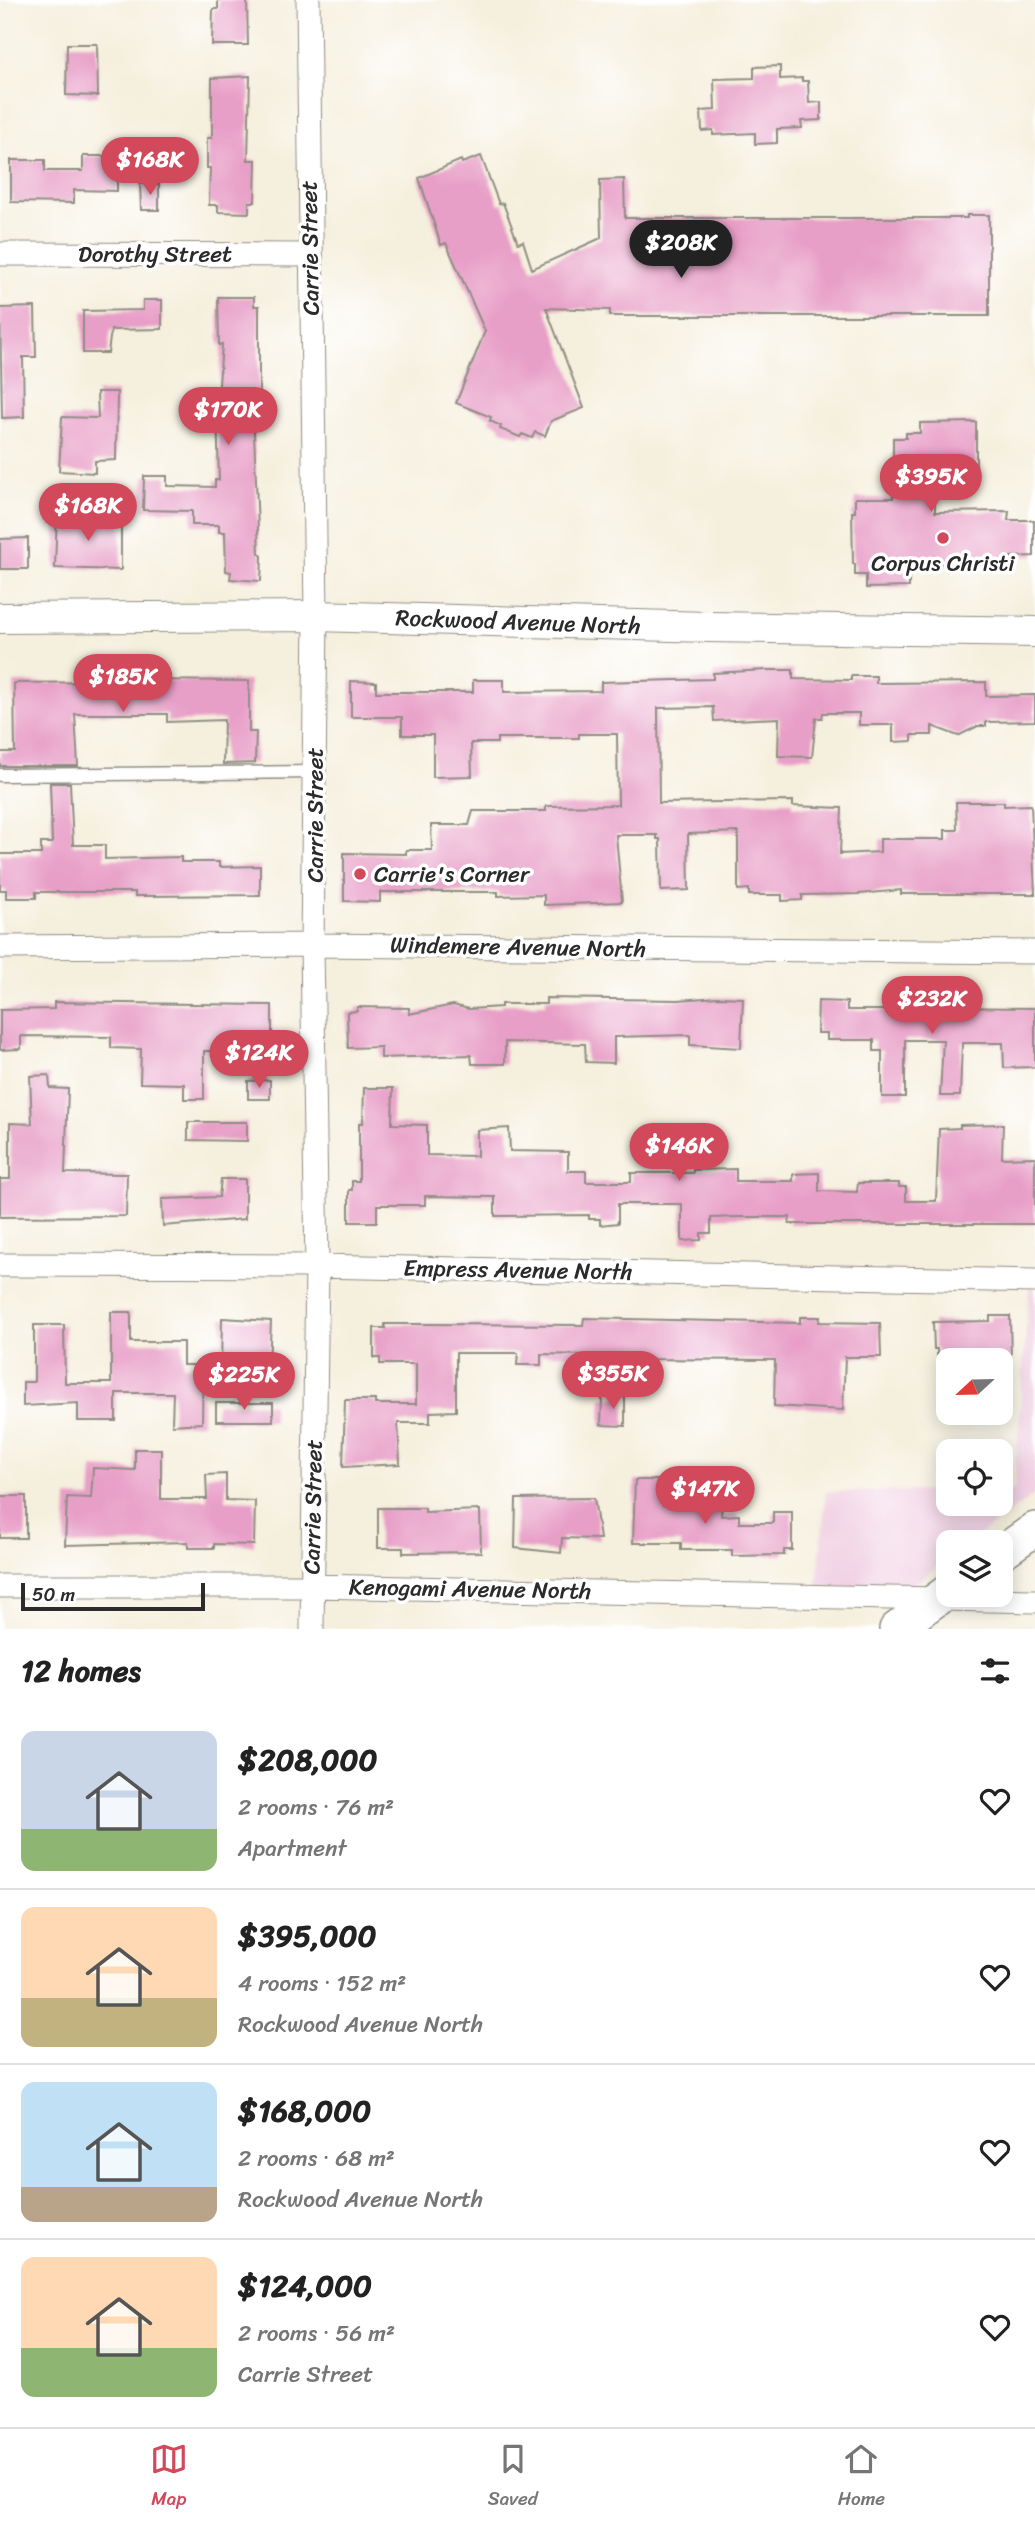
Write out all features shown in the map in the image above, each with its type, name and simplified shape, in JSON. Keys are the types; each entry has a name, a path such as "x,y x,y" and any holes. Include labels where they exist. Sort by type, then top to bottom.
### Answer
{"main road":[{"path":"1013,1545 1035,1529"},
{"path":"896,1629 936,1600"}],"street":[{"name":"Carrie Street","path":"308,0 309,254 316,616 312,945 317,1266 313,1629"},
{"name":"Dorothy Street","path":"0,254 309,254"},
{"name":"Rockwood Avenue North","path":"0,618 316,616 708,627 1035,632"},
{"name":"Windemere Avenue North","path":"0,947 312,945 1035,952"},
{"name":"Empress Avenue North","path":"0,1265 317,1266 1035,1280"},
{"name":"Kenogami Avenue North","path":"0,1586 312,1586 936,1594"},
{"name":"Kenogami Avenue North","path":"1013,1599 1035,1601"}],"lane":[{"path":"0,775 314,772"}],"shaded area":[{"path":"1029,1287 1035,1287 1035,1494 1013,1510"},
{"path":"936,1491 936,1516 1005,1516 986,1530 936,1530 936,1567 909,1588 817,1587 826,1492"}],"building":[{"path":"218,0 247,0 248,45 212,45 213,9 218,9"},
{"path":"67,44 97,44 98,96 66,95"},
{"path":"780,66 780,79 802,78 802,81 808,81 809,103 821,102 821,120 801,121 802,128 777,129 777,143 755,144 755,133 713,135 713,130 702,131 701,111 715,110 714,79 754,78 754,67"},
{"path":"250,76 248,160 256,160 255,202 249,202 249,213 218,212 218,205 209,205 210,168 207,168 207,138 212,138 212,78"},
{"path":"83,156 117,156 117,191 74,190 74,203 11,202 11,160 45,160 45,171 83,171"},
{"path":"481,156 499,204 503,203 518,243 523,241 532,269 601,238 600,180 624,179 625,218 967,218 967,215 989,215 989,316 610,316 610,310 546,308 584,408 551,421 545,436 535,432 532,438 522,434 520,437 500,429 501,426 490,421 491,417 456,403 485,331 446,243 441,245 419,178 461,160 462,163"},
{"path":"140,184 159,184 159,210 141,210"},
{"path":"218,297 254,297 254,306 259,306 259,393 256,393 254,433 259,553 262,556 261,581 230,579 231,572 226,571 225,532 219,532 219,525 192,525 192,511 143,510 144,476 167,476 167,486 215,487 215,480 219,480 217,412 222,344 219,345"},
{"path":"143,300 162,300 162,329 111,330 108,353 83,353 83,311 143,310"},
{"path":"35,307 36,357 23,357 24,417 2,418 0,308"},
{"path":"97,392 117,392 116,460 95,461 95,473 59,471 62,417 98,418"},
{"name":"Corpus Christi","path":"976,422 976,472 935,472 935,512 1009,511 1008,520 1034,520 1034,556 1011,557 1011,563 909,564 909,587 866,588 866,575 855,575 852,512 855,512 855,498 893,498 893,438 906,438 906,433 920,433 920,423"},
{"path":"57,511 80,511 79,520 121,519 121,570 55,568"},
{"path":"28,538 28,569 0,569 0,539"},
{"path":"793,670 793,679 851,680 851,676 876,676 876,683 986,682 986,696 1035,695 1035,721 986,722 986,726 978,726 958,736 932,726 932,735 912,735 912,741 893,742 893,725 859,725 859,713 823,713 822,718 816,718 812,757 778,756 779,718 714,721 713,707 658,708 659,803 793,801 793,806 842,808 840,854 880,852 880,839 945,839 945,830 957,830 956,802 1031,805 1035,894 901,894 901,890 802,895 802,900 782,901 782,895 749,895 749,889 738,890 738,832 688,834 689,890 661,891 660,839 657,839 657,835 616,835 622,902 544,905 544,895 498,896 498,892 380,892 380,902 344,901 344,853 406,854 406,850 432,850 431,825 469,825 473,811 546,811 546,806 618,805 617,734 579,734 579,738 497,738 497,743 471,743 472,776 433,777 433,735 402,735 402,717 351,717 351,681 376,682 376,692 473,692 473,680 504,680 504,692 601,691 601,682 713,679 713,673"},
{"path":"138,675 138,680 249,681 249,732 256,732 255,763 223,764 224,720 167,722 167,714 75,714 78,766 0,766 0,752 15,752 14,683 109,682 109,677"},
{"path":"50,783 70,783 73,845 105,845 105,859 181,857 181,862 219,862 219,867 260,866 260,895 135,896 135,892 36,892 36,898 6,898 6,890 0,890 0,854 41,854 41,843 52,843"},
{"path":"911,997 931,997 934,1007 1035,1008 1035,1067 1004,1068 1003,1043 962,1043 960,1096 940,1096 943,1040 905,1040 905,1097 882,1097 882,1051 874,1051 874,1040 827,1040 827,1033 817,1033 818,1001 847,1002 847,1010 907,1010"},
{"path":"546,998 678,1000 743,998 741,1048 690,1045 690,1035 614,1037 614,1063 586,1062 585,1044 505,1042 505,1064 472,1064 471,1055 381,1058 381,1047 348,1048 347,1012 357,1011 357,1007 409,1008 409,1014 453,1005 469,1009 501,1007 501,1004 546,1004"},
{"path":"54,1002 272,1005 272,1042 217,1041 217,1051 204,1051 204,1099 184,1099 184,1084 140,1083 141,1049 111,1048 111,1037 21,1036 21,1049 0,1050 0,1010 54,1009"},
{"path":"49,1075 50,1088 68,1089 65,1173 127,1174 126,1216 0,1217 0,1179 10,1179 10,1123 32,1124 30,1076"},
{"path":"270,1080 270,1099 248,1099 248,1081"},
{"path":"364,1088 393,1088 392,1124 427,1125 427,1155 477,1156 477,1130 509,1128 510,1151 568,1152 568,1171 586,1171 586,1182 631,1182 631,1173 693,1173 693,1170 736,1169 736,1181 793,1181 793,1174 819,1173 819,1191 857,1192 858,1183 899,1183 899,1187 906,1187 906,1201 936,1201 939,1129 960,1128 960,1125 1003,1124 1002,1158 1035,1157 1035,1224 789,1224 790,1217 711,1218 711,1233 701,1233 701,1240 682,1241 682,1204 618,1204 618,1223 600,1225 600,1219 589,1219 589,1215 495,1216 495,1197 425,1196 425,1205 377,1205 377,1222 349,1222 349,1190 352,1190 352,1181 359,1181 359,1123 363,1123"},
{"path":"188,1122 247,1122 247,1141 188,1140"},
{"path":"221,1179 245,1179 245,1219 163,1226 162,1199 219,1197"},
{"path":"111,1312 131,1312 131,1342 183,1342 183,1365 203,1365 202,1423 172,1425 173,1393 116,1393 116,1421 78,1421 78,1403 23,1406 23,1382 34,1382 34,1325 64,1325 65,1383 111,1383"},
{"path":"990,1316 1010,1316 1011,1348 934,1349 933,1322 990,1321"},
{"path":"800,1317 820,1317 819,1322 880,1323 881,1357 845,1357 843,1410 774,1406 775,1360 642,1359 642,1356 541,1354 541,1365 517,1365 518,1353 456,1353 456,1411 430,1412 430,1423 398,1423 400,1464 343,1467 345,1400 375,1400 375,1404 416,1404 416,1364 380,1364 380,1358 374,1358 374,1328 385,1328 385,1324 583,1325 584,1318 800,1323"},
{"path":"222,1318 271,1321 269,1365 263,1364 263,1369 221,1368"},
{"path":"602,1397 625,1397 625,1426 601,1425"},
{"path":"216,1403 273,1403 273,1421 216,1421"},
{"path":"135,1449 161,1449 161,1499 207,1499 206,1475 226,1474 226,1500 255,1501 254,1545 214,1544 214,1548 188,1548 188,1542 65,1545 67,1497 91,1498 93,1468 135,1470"},
{"path":"635,1480 663,1480 663,1505 722,1505 721,1516 739,1515 739,1523 773,1523 773,1512 792,1512 792,1550 784,1550 784,1555 732,1556 732,1550 681,1550 681,1543 633,1543"},
{"path":"0,1496 26,1496 26,1538 0,1538"},
{"path":"594,1498 600,1539 562,1538 561,1553 515,1548 516,1499"},
{"path":"378,1508 425,1508 425,1512 480,1510 481,1552 403,1553 403,1548 378,1548"}],"place":[{"name":"Corpus Christi","path":"943,538"},
{"name":"Carrie's Corner","path":"360,874"}]}
